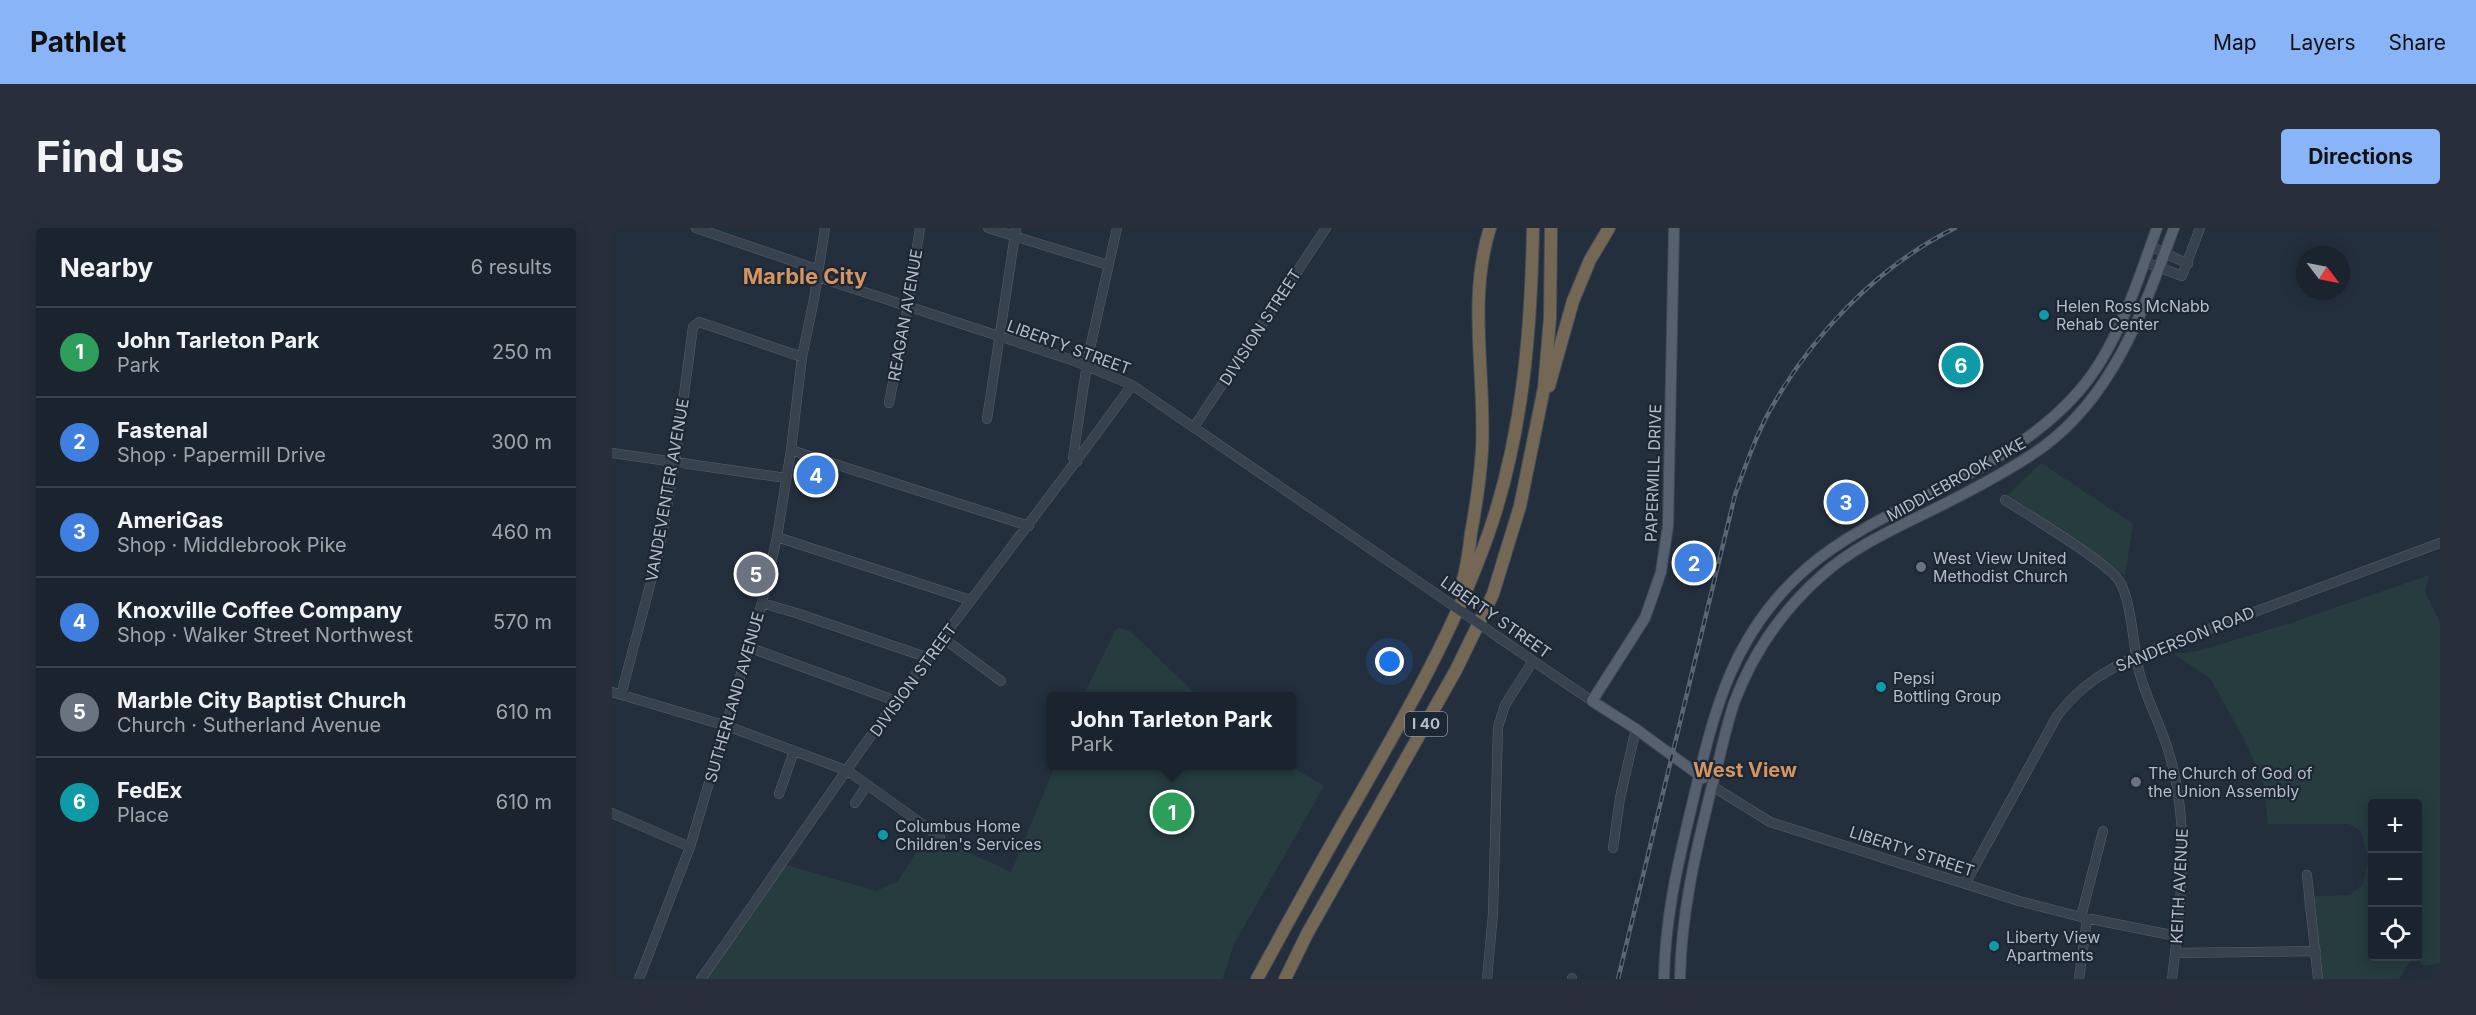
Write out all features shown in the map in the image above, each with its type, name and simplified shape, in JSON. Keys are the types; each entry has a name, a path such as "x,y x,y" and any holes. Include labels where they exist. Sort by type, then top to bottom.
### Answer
{"highway":[{"path":"1432,665 1465,576 1473,524 1482,450 1478,315 1482,254 1490,228"},
{"name":"I 40","path":"1257,979 1432,665 1466,595 1490,530 1510,456 1524,380 1532,309 1533,228"},
{"name":"I 40","path":"1285,979 1307,934 1456,670 1493,594 1520,506 1544,388 1550,318 1551,228"},
{"path":"1531,454 1573,301 1590,260 1609,228"}],"main road":[{"name":"PAPERMILL DRIVE","path":"1592,701 1645,618 1661,572 1668,526 1674,228"},
{"name":"MIDDLEBROOK PIKE","path":"1664,979 1666,933 1672,887 1699,775 1724,686 1744,646 1781,594 1807,568 1842,542 1956,481 2035,433 2073,397 2098,365 2119,325 2157,228"},
{"name":"MIDDLEBROOK PIKE","path":"1680,979 1682,935 1688,890 1712,786 1734,703 1765,641 1797,599 1821,576 1850,555 2011,468 2045,446 2060,432 2088,403 2110,373 2133,332 2174,228"},
{"name":"LIBERTY STREET","path":"1592,701 1636,729 1712,786"}],"street":[{"name":"LIBERTY STREET","path":"696,228 908,306 1087,366 1132,386 1592,701"},
{"name":"SUTHERLAND AVENUE","path":"639,979 690,847 762,603 777,537 791,450 802,357 825,228"},
{"name":"REAGAN AVENUE","path":"889,403 920,228"},
{"path":"988,228 1015,233 1108,265"},
{"path":"1075,460 1087,366 1117,228"},
{"name":"DIVISION STREET","path":"1194,427 1326,228"},
{"path":"2145,262 2182,276 2200,228"},
{"path":"987,418 1015,233"},
{"path":"2150,246 2188,264"},
{"name":"VANDEVENTER AVENUE","path":"616,693 660,547 675,462 693,327 699,322 802,357"},
{"name":"DIVISION STREET","path":"701,979 896,700 1132,386"},
{"path":"791,450 1029,526"},
{"path":"612,453 786,478"},
{"name":"KEITH AVENUE","path":"2005,500 2105,567 2119,581 2139,673 2169,752 2182,818 2183,855 2172,979"},
{"path":"777,537 970,600"},
{"name":"SANDERSON ROAD","path":"1965,884 2057,716 2085,685 2136,656 2440,543"},
{"path":"762,603 929,658"},
{"path":"943,638 1001,681"},
{"path":"748,647 896,700"},
{"path":"1487,979 1492,914 1498,727 1505,705 1533,661"},
{"path":"616,693 727,726 848,771 940,837"},
{"path":"1613,848 1620,798 1636,729"},
{"path":"779,794 794,751"},
{"path":"855,803 867,785"},
{"name":"LIBERTY STREET","path":"1712,786 1770,822 1965,884 2084,918 2176,936"},
{"path":"612,813 690,847"},
{"path":"2079,979 2084,918 2103,831"},
{"path":"2307,875 2318,979"},
{"path":"2175,953 2316,951"}],"green space":[{"path":"2041,463 2133,524 2125,576 2008,495"},
{"path":"2429,575 2425,592 2440,622 2440,963 2423,966 2419,961 2422,961 2422,799 2368,799 2368,859 2361,831 2349,824 2268,824 2263,781 2245,741 2210,678 2174,654 2198,651 2288,624"},
{"path":"1118,628 1130,631 1194,692 1085,692"},
{"path":"1296,769 1324,786 1233,946 1223,979 706,979 786,865 876,891 898,881 925,838 950,844 1011,872 1053,770"},
{"path":"2368,859 2368,961 2410,961 2399,979 2315,979 2314,956 2303,897 2350,895 2363,884"}],"railway":[{"path":"1618,979 1735,495 1758,434 1768,414 1804,358 1848,307 1898,263 1955,228"}],"place":[{"name":"Helen Ross McNabb Rehab Center","path":"2044,315"},
{"name":"FedEx","path":"1961,365"},
{"name":"Knoxville Coffee Company","path":"816,475"},
{"name":"AmeriGas","path":"1846,502"},
{"name":"Fastenal","path":"1694,563"},
{"name":"West View United Methodist Church","path":"1921,567"},
{"name":"Marble City Baptist Church","path":"756,574"},
{"name":"Pepsi Bottling Group","path":"1881,687"},
{"name":"The Church of God of the Union Assembly","path":"2136,782"},
{"name":"John Tarleton Park","path":"1172,812"},
{"name":"Columbus Home Children's Services","path":"883,835"},
{"name":"Liberty View Apartments","path":"1994,946"}],"district":[{"name":"Marble City","path":"805,276"},
{"name":"West View","path":"1745,770"}]}
